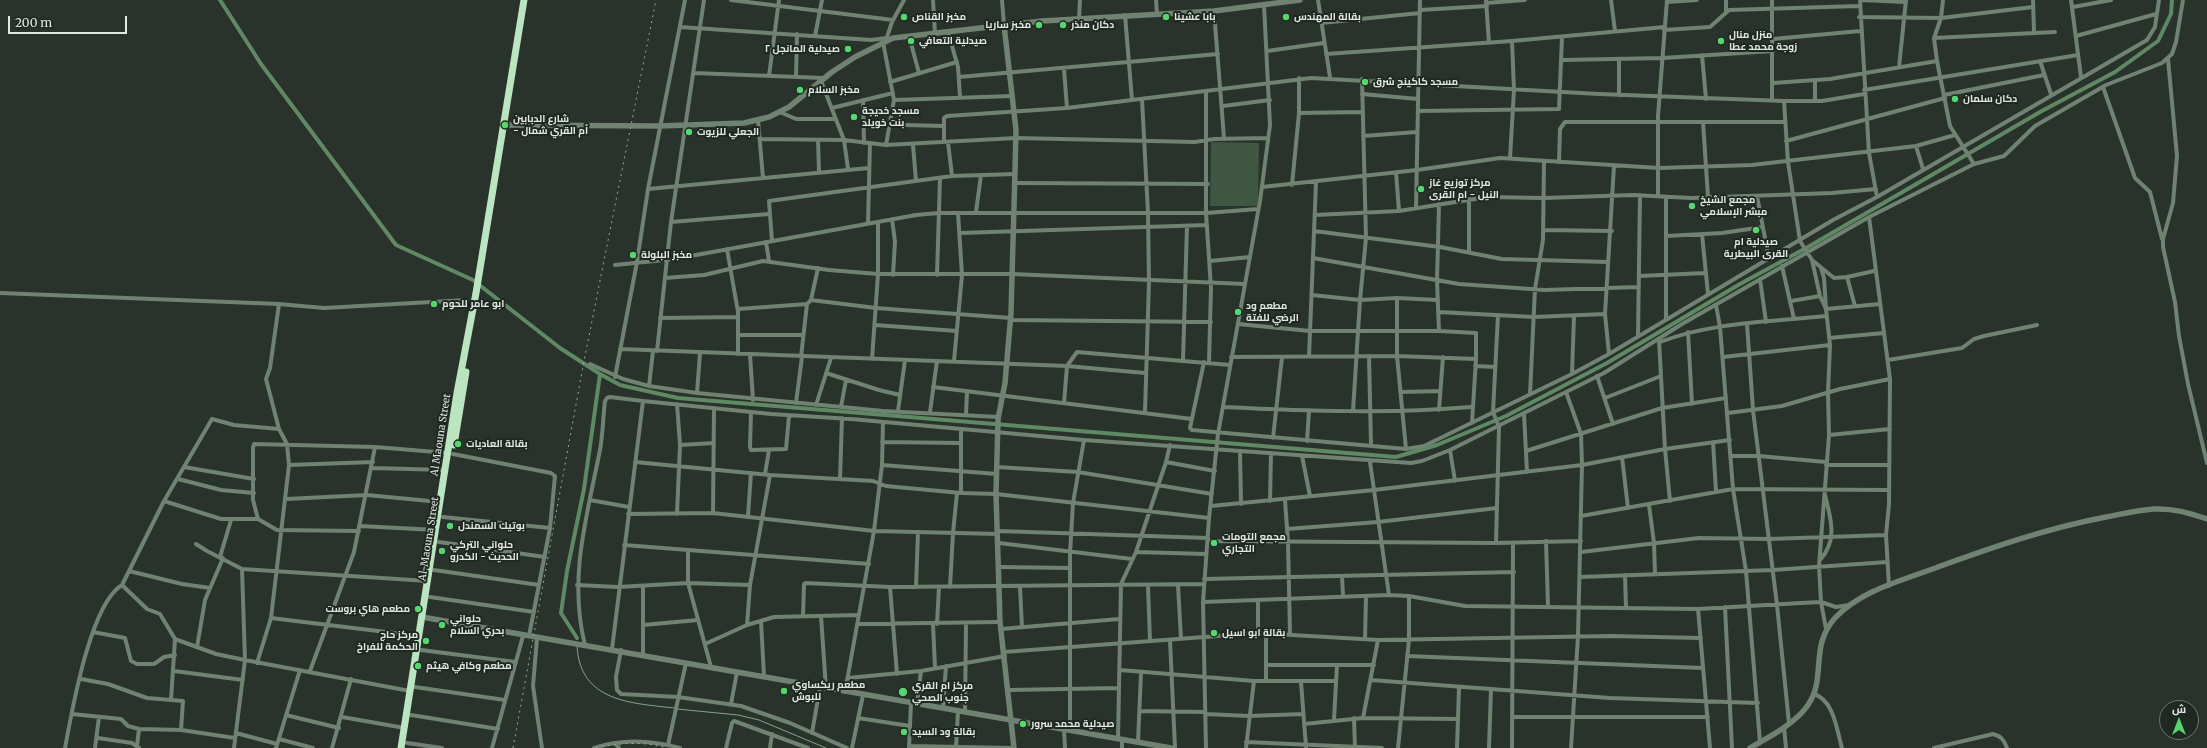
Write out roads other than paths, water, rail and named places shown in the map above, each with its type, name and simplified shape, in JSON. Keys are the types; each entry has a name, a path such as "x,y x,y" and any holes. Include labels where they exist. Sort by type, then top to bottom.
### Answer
{"highway":[{"name":"Al Maouna Street","path":"405,746 405,728 413,689 419,636 424,617 445,470 450,454 457,393 476,293 524,0"},
{"name":"Al-Maouna Street","path":"405,746 411,715 413,689 421,650 424,617 430,597 439,542 450,454"}],"street":[{"path":"615,377 638,262 648,189 685,0"},
{"path":"648,386 660,318 671,222 704,0"},
{"path":"731,0 893,20"},
{"path":"769,76 779,0"},
{"path":"815,36 822,0"},
{"path":"886,145 894,100 890,82 886,40 893,20 904,0"},
{"path":"933,0 935,34"},
{"path":"921,671 910,726 909,747 1014,748 1009,690 1000,626 998,588 999,543 996,494 999,418 1007,364 1010,319 1016,138 1002,0"},
{"path":"1079,19 1080,0"},
{"path":"1156,0 1157,14"},
{"path":"680,27 886,40 1004,25 1125,15 1214,11 1300,0"},
{"path":"1318,0 1330,77"},
{"path":"1416,208 1420,0"},
{"path":"1321,23 1486,3 1525,0"},
{"path":"1611,0 1614,31"},
{"path":"1658,196 1660,97 1667,1 1697,0"},
{"path":"1726,0 1726,11"},
{"path":"1772,0 1772,100"},
{"path":"1877,197 1869,153 1859,18 1860,0 1906,1 1899,67"},
{"path":"1943,0 1941,18 1934,38 1937,61 1950,126 1974,164"},
{"path":"2033,0 2034,32"},
{"path":"2071,0 2081,77"},
{"path":"2073,7 2111,0"},
{"path":"1206,91 1208,184 1206,213 1211,282 1211,322 1207,362 1192,419 1191,430 1218,434 1371,445 1406,449 1424,446 1572,374 1609,354 1708,294 1801,242 1833,220 1877,197 2051,94 2147,40 2153,32 2159,0"},
{"path":"2163,240 2173,203 2177,161 2168,59 2176,42 2182,0"},
{"path":"1486,3 1489,43"},
{"path":"1206,748 1203,602 1204,579 1218,434 1262,187 1268,138 1270,100 1264,5"},
{"path":"1326,54 1489,43 1614,31 1710,27 1726,11 1773,8 1859,6"},
{"path":"1859,18 1941,18 2033,7"},
{"path":"1214,11 1222,89 1224,138"},
{"path":"2076,36 2156,14"},
{"path":"1125,15 1132,100"},
{"path":"1773,39 1860,31"},
{"path":"948,32 957,62 960,97"},
{"path":"1934,38 2055,32"},
{"path":"796,77 797,34"},
{"path":"909,36 919,73"},
{"path":"1418,111 1559,109 1563,60 1562,37"},
{"path":"503,125 660,126 732,124 758,120 780,112 797,101 854,57 886,40"},
{"path":"1510,158 1514,90 1512,41"},
{"path":"1267,51 1324,43"},
{"path":"1563,60 1619,60 1773,51"},
{"path":"959,77 1064,69 1129,60 1218,54"},
{"path":"1702,55 1706,98"},
{"path":"952,176 944,126 944,117 947,116 1067,108 1298,78 1330,77 1514,90 1660,97 1814,101 2078,55"},
{"path":"583,645 578,616 577,585 607,398 789,416 842,418 1084,440 1217,448 1370,462 1411,463 1427,460 1499,427 1597,376 1782,266 1869,217 1974,164 2004,156 2035,126 2103,87 2162,63 2168,59"},
{"path":"1619,60 1619,95"},
{"path":"1773,83 1815,81 1863,75 1937,61"},
{"path":"2040,61 2051,94"},
{"path":"890,82 957,62"},
{"path":"1064,69 1067,108"},
{"path":"694,73 796,77 823,80"},
{"path":"1786,141 1867,120 1944,96 2044,75"},
{"path":"1292,184 1299,113 1298,78"},
{"path":"823,80 844,140 848,169"},
{"path":"1353,411 1358,356 1360,300 1366,238 1362,80"},
{"path":"1814,101 1815,81"},
{"path":"2103,87 2134,178 2150,192 2163,240 2177,310 2179,336 2188,384 2207,463"},
{"path":"832,108 893,93"},
{"path":"1362,94 1418,99"},
{"path":"894,100 1012,96"},
{"path":"1142,99 1147,184 1149,281 1145,412"},
{"path":"863,100 864,142"},
{"path":"1223,106 1270,100"},
{"path":"1784,101 1786,141 1792,195 1801,242 1806,252 1812,260 1834,278 1847,277 1874,271"},
{"path":"780,112 796,119 836,119"},
{"path":"1299,113 1362,112"},
{"path":"758,120 763,178"},
{"path":"1559,162 1560,129 1565,122 1785,122"},
{"path":"1703,122 1708,197"},
{"path":"864,124 944,126"},
{"path":"1363,136 1417,132"},
{"path":"1262,187 1417,170 1495,158 1658,168 1707,167 1788,162 1916,146 1955,135"},
{"path":"760,139 844,140 886,145 913,145 1016,138 1195,142 1224,138 1268,138"},
{"path":"818,140 819,171"},
{"path":"868,224 868,168 870,143"},
{"path":"913,145 916,181"},
{"path":"1916,146 1923,169"},
{"path":"1530,394 1535,289 1544,230 1544,161"},
{"path":"1609,354 1606,314 1606,287 1612,230 1614,166"},
{"path":"648,189 819,171 868,168"},
{"path":"1396,172 1399,211"},
{"path":"772,241 769,201 952,176 1015,174"},
{"path":"976,212 980,175"},
{"path":"937,275 940,178"},
{"path":"1309,357 1316,182"},
{"path":"1015,183 1208,184"},
{"path":"1315,215 1399,211 1494,196 1544,198 1640,195 1666,198 1792,195 1876,189"},
{"path":"1638,336 1640,195"},
{"path":"1757,196 1769,259"},
{"path":"1666,198 1666,320"},
{"path":"1469,199 1469,251"},
{"path":"1439,204 1440,247 1437,281 1439,331"},
{"path":"615,265 666,260 878,222 939,213 1206,213 1258,209"},
{"path":"954,361 962,275 958,213"},
{"path":"671,222 769,214"},
{"path":"1869,217 1874,271 1890,379 1890,429 1886,534 1889,586"},
{"path":"892,220 895,242 893,274"},
{"path":"872,359 878,274 878,222"},
{"path":"960,233 1207,225"},
{"path":"1183,360 1187,226"},
{"path":"1666,236 1728,233 1763,227"},
{"path":"1544,230 1612,230"},
{"path":"1314,231 1469,251 1502,259 1608,262"},
{"path":"1702,234 1708,294"},
{"path":"766,242 769,261"},
{"path":"726,249 738,309 738,354"},
{"path":"1210,261 1250,257"},
{"path":"1313,258 1437,281 1551,290 1639,287"},
{"path":"1812,260 1820,296 1826,309"},
{"path":"665,278 704,275 756,262 769,261 878,274 1012,274 1245,284"},
{"path":"1782,266 1794,319"},
{"path":"796,403 807,304 811,300 818,268"},
{"path":"1821,268 1824,278 1826,316 1830,345 1828,393 1829,435 1819,566 1820,602 1826,629"},
{"path":"1639,276 1706,273"},
{"path":"1847,277 1854,306"},
{"path":"1760,279 1766,322"},
{"path":"0,292 279,304 324,308 467,300"},
{"path":"1312,295 1360,300 1397,298 1438,300"},
{"path":"1791,301 1820,296"},
{"path":"1397,298 1397,356 1406,449"},
{"path":"811,300 876,308 1010,319 1211,322"},
{"path":"257,663 271,618 283,530 289,465 287,444 279,429 266,377 270,368 279,304"},
{"path":"738,309 807,304"},
{"path":"1826,309 1880,304"},
{"path":"1716,305 1723,357 1733,489 1746,571 1758,703 1759,744"},
{"path":"1438,312 1534,317 1606,314"},
{"path":"1496,543 1499,427 1493,412 1498,315"},
{"path":"1572,374 1574,316"},
{"path":"1659,340 1688,332 1720,327 1826,316"},
{"path":"660,318 738,317"},
{"path":"1238,324 1310,331 1359,330 1476,333 1476,359 1471,407 1472,423"},
{"path":"1747,324 1753,410 1777,605 1787,725 1786,748"},
{"path":"875,325 957,330"},
{"path":"1888,360 1962,348 1974,339 2037,325"},
{"path":"1688,332 1692,404"},
{"path":"1829,338 1884,333"},
{"path":"739,335 803,335"},
{"path":"1659,340 1662,408 1670,501"},
{"path":"1723,357 1830,345"},
{"path":"620,349 1066,366 1145,373"},
{"path":"1064,403 1066,366 1077,352 1230,365"},
{"path":"697,393 700,353"},
{"path":"750,355 753,400"},
{"path":"1369,356 1371,445"},
{"path":"1231,357 1397,356 1476,359"},
{"path":"1273,438 1282,357"},
{"path":"1439,410 1443,357"},
{"path":"816,405 831,358"},
{"path":"898,411 905,360"},
{"path":"930,412 932,387 937,361"},
{"path":"590,364 615,377 648,386 697,393 753,400 999,418"},
{"path":"1475,366 1495,367"},
{"path":"826,373 900,395"},
{"path":"1597,376 1613,424"},
{"path":"1604,398 1661,376"},
{"path":"1728,413 1782,406 1828,393 1890,379"},
{"path":"841,407 846,380"},
{"path":"932,387 1145,412 1192,419"},
{"path":"1400,392 1440,391"},
{"path":"966,415 968,392"},
{"path":"1566,392 1581,434 1582,465 1578,636 1571,748"},
{"path":"1526,451 1662,408 1726,398"},
{"path":"612,649 618,587 643,401"},
{"path":"677,404 680,445 677,514"},
{"path":"1223,407 1276,410 1371,412 1402,412 1471,407"},
{"path":"713,513 714,408"},
{"path":"1307,441 1309,411"},
{"path":"752,412 750,448 769,450 787,448 789,416"},
{"path":"1524,414 1527,472"},
{"path":"840,479 842,418"},
{"path":"65,748 93,632 108,597 122,585 164,501 212,419 234,425 279,429"},
{"path":"845,692 874,531 882,465 882,422"},
{"path":"950,587 953,533 959,493 961,428"},
{"path":"1829,435 1890,429"},
{"path":"1065,748 1070,648 1070,553 1073,502 1084,440"},
{"path":"1211,506 1285,500 1498,476 1582,465 1665,449 1730,440"},
{"path":"882,442 960,443"},
{"path":"1713,442 1716,492"},
{"path":"258,519 255,510 254,494 254,444 375,447 450,454 554,474 550,528 534,612 515,662 492,748"},
{"path":"680,445 714,444"},
{"path":"1122,748 1120,739 1119,688 1119,619 1121,584 1136,552 1140,536 1166,462 1170,445"},
{"path":"310,671 326,624 354,552 367,495 375,447"},
{"path":"747,625 750,585 763,518 769,450"},
{"path":"1450,450 1455,481"},
{"path":"1240,451 1241,504"},
{"path":"1270,501 1271,453"},
{"path":"1302,456 1310,496"},
{"path":"1731,456 1759,456 1826,463 1889,465"},
{"path":"1622,457 1628,508"},
{"path":"289,465 373,462"},
{"path":"635,462 751,473 879,482 886,486 959,493 996,494 1150,510 1209,518"},
{"path":"1166,462 1215,471"},
{"path":"1370,462 1389,595"},
{"path":"882,465 997,474"},
{"path":"184,467 254,479"},
{"path":"997,467 1078,472 1212,494"},
{"path":"372,468 445,470"},
{"path":"748,516 751,473"},
{"path":"178,479 221,490 254,494"},
{"path":"1581,516 1733,489 1888,490"},
{"path":"1820,560 1827,552 1832,537 1824,490"},
{"path":"286,499 367,495 440,502"},
{"path":"590,500 629,507"},
{"path":"1285,500 1288,542 1290,634"},
{"path":"164,501 221,519 258,519 272,528 283,530 359,531"},
{"path":"1649,505 1656,574"},
{"path":"1287,529 1378,522 1497,508"},
{"path":"1750,748 1759,744 1787,725 1803,712 1814,694 1819,649 1826,629 1851,604 1865,596 2016,540 2079,522 2153,509 2179,510 2207,519"},
{"path":"628,514 713,513 874,531 953,533 998,532 1288,542 1513,543 1581,541"},
{"path":"442,517 550,528"},
{"path":"197,646 203,606 221,558 231,520"},
{"path":"360,526 436,530"},
{"path":"916,587 918,532"},
{"path":"1580,552 1699,538 1769,539 1886,534"},
{"path":"1546,541 1548,606"},
{"path":"439,542 544,556"},
{"path":"999,543 1070,553 1132,559"},
{"path":"1512,748 1514,637 1513,543"},
{"path":"196,544 242,569 428,581"},
{"path":"624,545 869,564"},
{"path":"688,551 688,583 711,667"},
{"path":"1136,552 1206,554"},
{"path":"1580,577 1773,570 1887,562"},
{"path":"999,567 1070,568"},
{"path":"234,748 245,660 242,569"},
{"path":"434,570 539,585"},
{"path":"129,571 182,584 210,588"},
{"path":"1204,579 1514,572"},
{"path":"1625,575 1626,608"},
{"path":"1342,576 1343,596"},
{"path":"577,585 618,587 688,583 750,585"},
{"path":"803,616 805,583 890,587 998,588 1121,584 1148,586 1204,584"},
{"path":"122,585 147,609 160,614 175,639 171,700"},
{"path":"1178,585 1181,639"},
{"path":"643,586 643,654"},
{"path":"1148,586 1150,640"},
{"path":"890,587 897,674"},
{"path":"935,668 935,624 939,587"},
{"path":"1020,587 1022,627"},
{"path":"1203,602 1389,595 1409,596 1457,606 1698,609 1820,602 1836,607 1851,604"},
{"path":"1365,639 1366,596"},
{"path":"1398,748 1407,656 1409,596"},
{"path":"430,597 534,612"},
{"path":"1258,600 1258,633"},
{"path":"1725,607 1732,748"},
{"path":"1698,609 1710,748"},
{"path":"705,644 747,625 774,618 859,615"},
{"path":"821,616 826,689"},
{"path":"424,617 537,638 621,650 826,689 1171,748"},
{"path":"271,618 419,636"},
{"path":"857,624 966,624 1022,627 1119,619"},
{"path":"643,625 698,620"},
{"path":"761,621 764,676"},
{"path":"965,712 966,624"},
{"path":"93,632 126,638 131,660 137,664 154,664 164,656 175,655"},
{"path":"848,678 921,671 1004,654 1150,640 1170,640 1204,636 1258,633 1378,640 1578,636 1701,638"},
{"path":"1266,633 1266,681"},
{"path":"537,638 533,686 542,748"},
{"path":"175,639 216,654 257,663 413,689 505,700"},
{"path":"1170,640 1175,748"},
{"path":"1363,718 1378,640"},
{"path":"421,650 515,662"},
{"path":"621,650 616,677 618,692 624,695 731,704 754,709 847,748"},
{"path":"1407,656 1513,662 1703,668"},
{"path":"668,745 686,663"},
{"path":"1266,665 1374,665"},
{"path":"1334,720 1337,665"},
{"path":"943,708 946,666"},
{"path":"72,714 121,719 128,726 139,729 181,730 236,736 277,746 300,670"},
{"path":"1120,670 1172,676 1254,681 1336,681"},
{"path":"174,671 243,680"},
{"path":"731,704 737,672"},
{"path":"1138,742 1141,673"},
{"path":"81,679 108,684 147,698 183,701 181,730"},
{"path":"332,748 352,679"},
{"path":"1371,680 1459,688 1575,695 1706,702 1758,703"},
{"path":"1246,748 1254,681"},
{"path":"1301,682 1306,747"},
{"path":"812,733 820,687"},
{"path":"1009,690 1119,688"},
{"path":"1457,748 1459,688"},
{"path":"1489,748 1491,689"},
{"path":"1814,694 1828,705 1842,748"},
{"path":"852,748 863,695"},
{"path":"956,747 958,711"},
{"path":"1140,711 1250,716 1303,714"},
{"path":"286,715 339,728"},
{"path":"411,715 498,729"},
{"path":"96,748 99,717"},
{"path":"342,717 405,728"},
{"path":"1513,717 1708,717"},
{"path":"858,718 910,726"},
{"path":"1354,718 1356,748"},
{"path":"1304,724 1354,718 1458,719"},
{"path":"726,748 732,723 734,721 808,748"},
{"path":"138,747 139,729"},
{"path":"770,748 772,734"},
{"path":"1934,748 1993,734 2004,741 2007,748"},
{"path":"98,738 132,743 138,747"},
{"path":"279,739 312,748"},
{"path":"595,748 615,743 641,740 680,748"},
{"path":"1246,742 1306,747 1382,748"},
{"path":"615,743 619,748"},
{"path":"405,746 442,748"}],"waterway":[{"path":"220,0 261,64 396,245 473,280 560,348 620,385 678,398 1396,457 1437,445 1506,416 1607,363 1740,284 1808,247 2040,112 2115,72 2158,41 2171,14 2172,0"},
{"path":"577,638 561,613 567,571 584,489 600,374"},
{"path":"577,646 580,665 587,679 598,689 610,696 625,701 674,708"},
{"path":"677,709 738,715 759,720 826,748"}],"railway":[{"path":"513,748 584,361 656,0"},
{"path":"596,748 632,744 649,744 667,748"}],"place":[{"name":"مخبز القناص","path":"904,17"},
{"name":"بابا عشينا","path":"1166,17"},
{"name":"بقالة المهندس","path":"1286,17"},
{"name":"مخبز ساريا","path":"1039,25"},
{"name":"دكان منذر","path":"1063,25"},
{"name":"صيدلية التعافي","path":"911,41"},
{"name":"منزل منال زوجة محمد عطا","path":"1721,41"},
{"name":"صيدلية المانجل ٢","path":"848,49"},
{"name":"مسجد كاكينج شرق","path":"1365,82"},
{"name":"مخبز السلام","path":"800,90"},
{"name":"دكان سلمان","path":"1955,99"},
{"name":"مسجد خديجة بنت خويلد","path":"854,117"},
{"name":"شارع الدبابين - أم القري شمال","path":"505,125"},
{"name":"الجعلي للزيوت","path":"689,132"},
{"name":"مركز توزيع غاز النيل - ام القرى","path":"1421,189"},
{"name":"مجمع الشيخ مبشر الإسلامي","path":"1692,206"},
{"name":"صيدلية ام القرى البيطرية","path":"1756,230"},
{"name":"مخبز البلولة","path":"633,255"},
{"name":"ابو عامر للحوم","path":"434,304"},
{"name":"مطعم ود الرضي للفتة","path":"1238,312"},
{"name":"بقالة العاديات","path":"458,444"},
{"name":"بوتيك السمندل","path":"450,526"},
{"name":"مجمع التومات التجاري","path":"1214,543"},
{"name":"حلواني التركي الحديث - الكدرو","path":"442,551"},
{"name":"مطعم هاي بروست","path":"418,609"},
{"name":"حلواني بحري السلام","path":"442,625"},
{"name":"بقالة ابو اسيل","path":"1214,633"},
{"name":"مركز حاج الحكمة للفراخ","path":"426,641"},
{"name":"مطعم وكافي هيثم","path":"418,666"},
{"name":"مطعم ريكساوي للبوش","path":"784,691"},
{"name":"مركز ام القري جنوب الصحي","path":"903,692"},
{"name":"صيدلية محمد سرور","path":"1023,724"},
{"name":"بقالة ود السيد","path":"904,732"}]}
